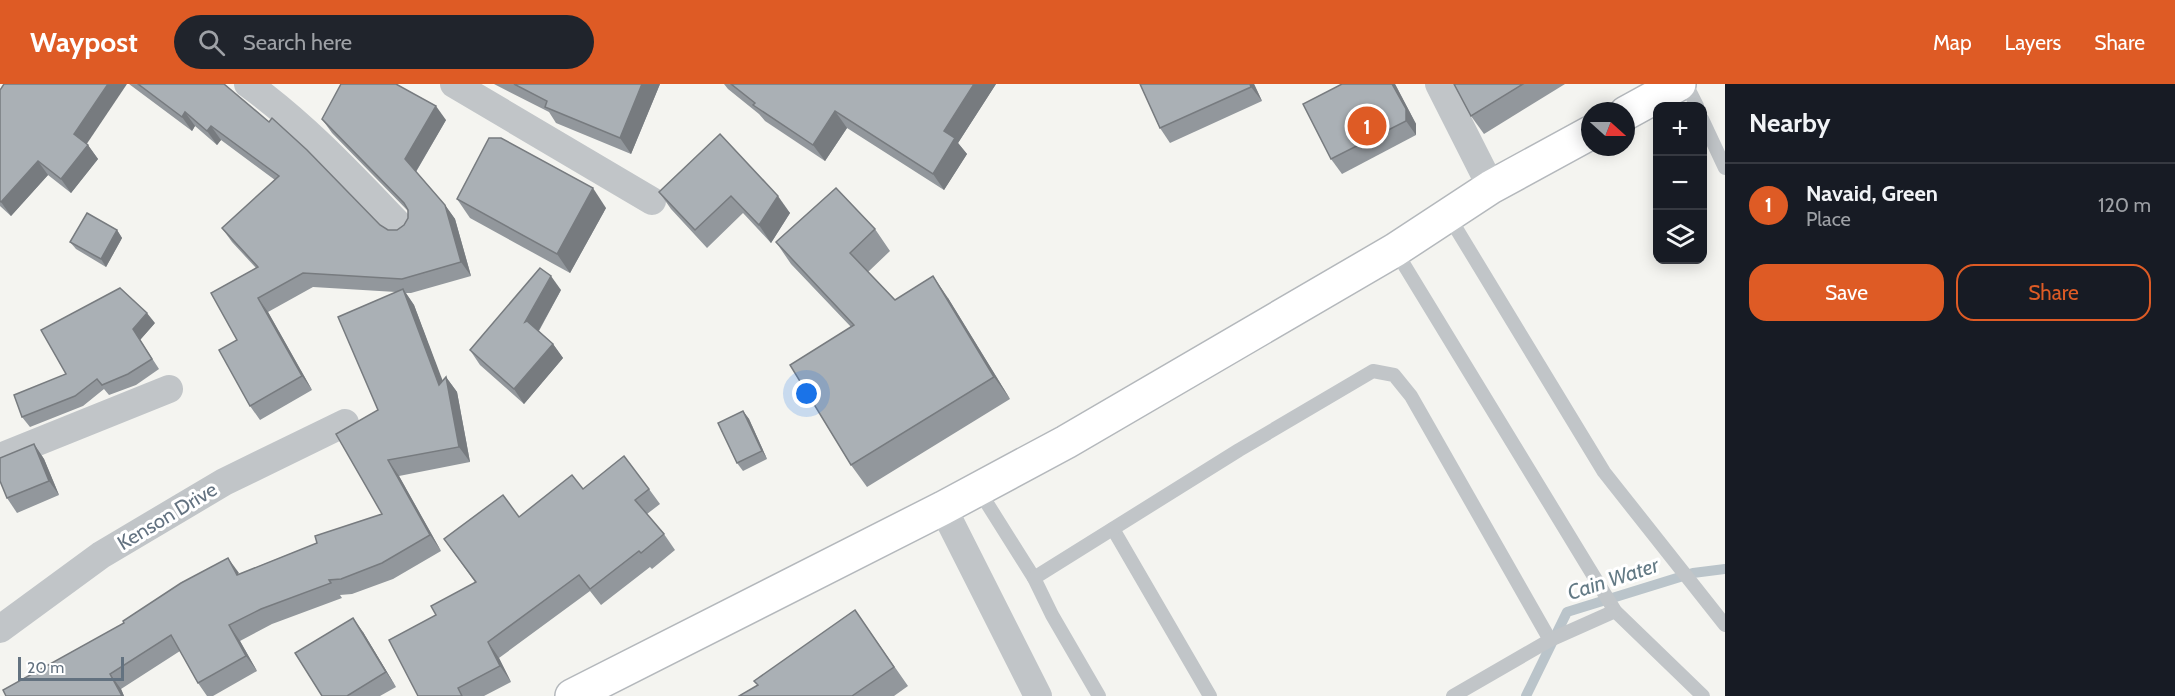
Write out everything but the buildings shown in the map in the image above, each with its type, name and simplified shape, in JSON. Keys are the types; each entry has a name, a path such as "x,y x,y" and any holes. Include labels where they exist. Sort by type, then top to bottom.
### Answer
{"main road":[{"path":"1635,108 1679,84"},
{"path":"583,693 943,508 1066,442 1395,250 1491,187 1581,138"}],"street":[{"path":"248,84 283,109 338,161 402,228"},
{"path":"454,84 652,201"},
{"path":"1439,84 1491,187"},
{"path":"0,457 170,389"},
{"name":"Kenson Drive","path":"0,629 101,555 224,482 345,423"},
{"path":"943,508 1038,696"}],"lane":[{"path":"1686,84 1695,102"},
{"path":"1707,130 1725,168"},
{"path":"1448,215 1604,472 1725,625"},
{"path":"1395,250 1615,610 1703,696"},
{"path":"1034,578 1239,450 1373,371 1394,375 1411,396 1550,640"},
{"path":"978,489 1034,578 1052,615 1100,696"},
{"path":"1113,529 1210,696"},
{"path":"1453,696 1550,640 1615,610"}],"waterway":[{"name":"Cain Water","path":"1526,696 1567,612 1693,573 1725,569"}],"place":[{"name":"Navaid, Green","path":"1367,126"}]}
